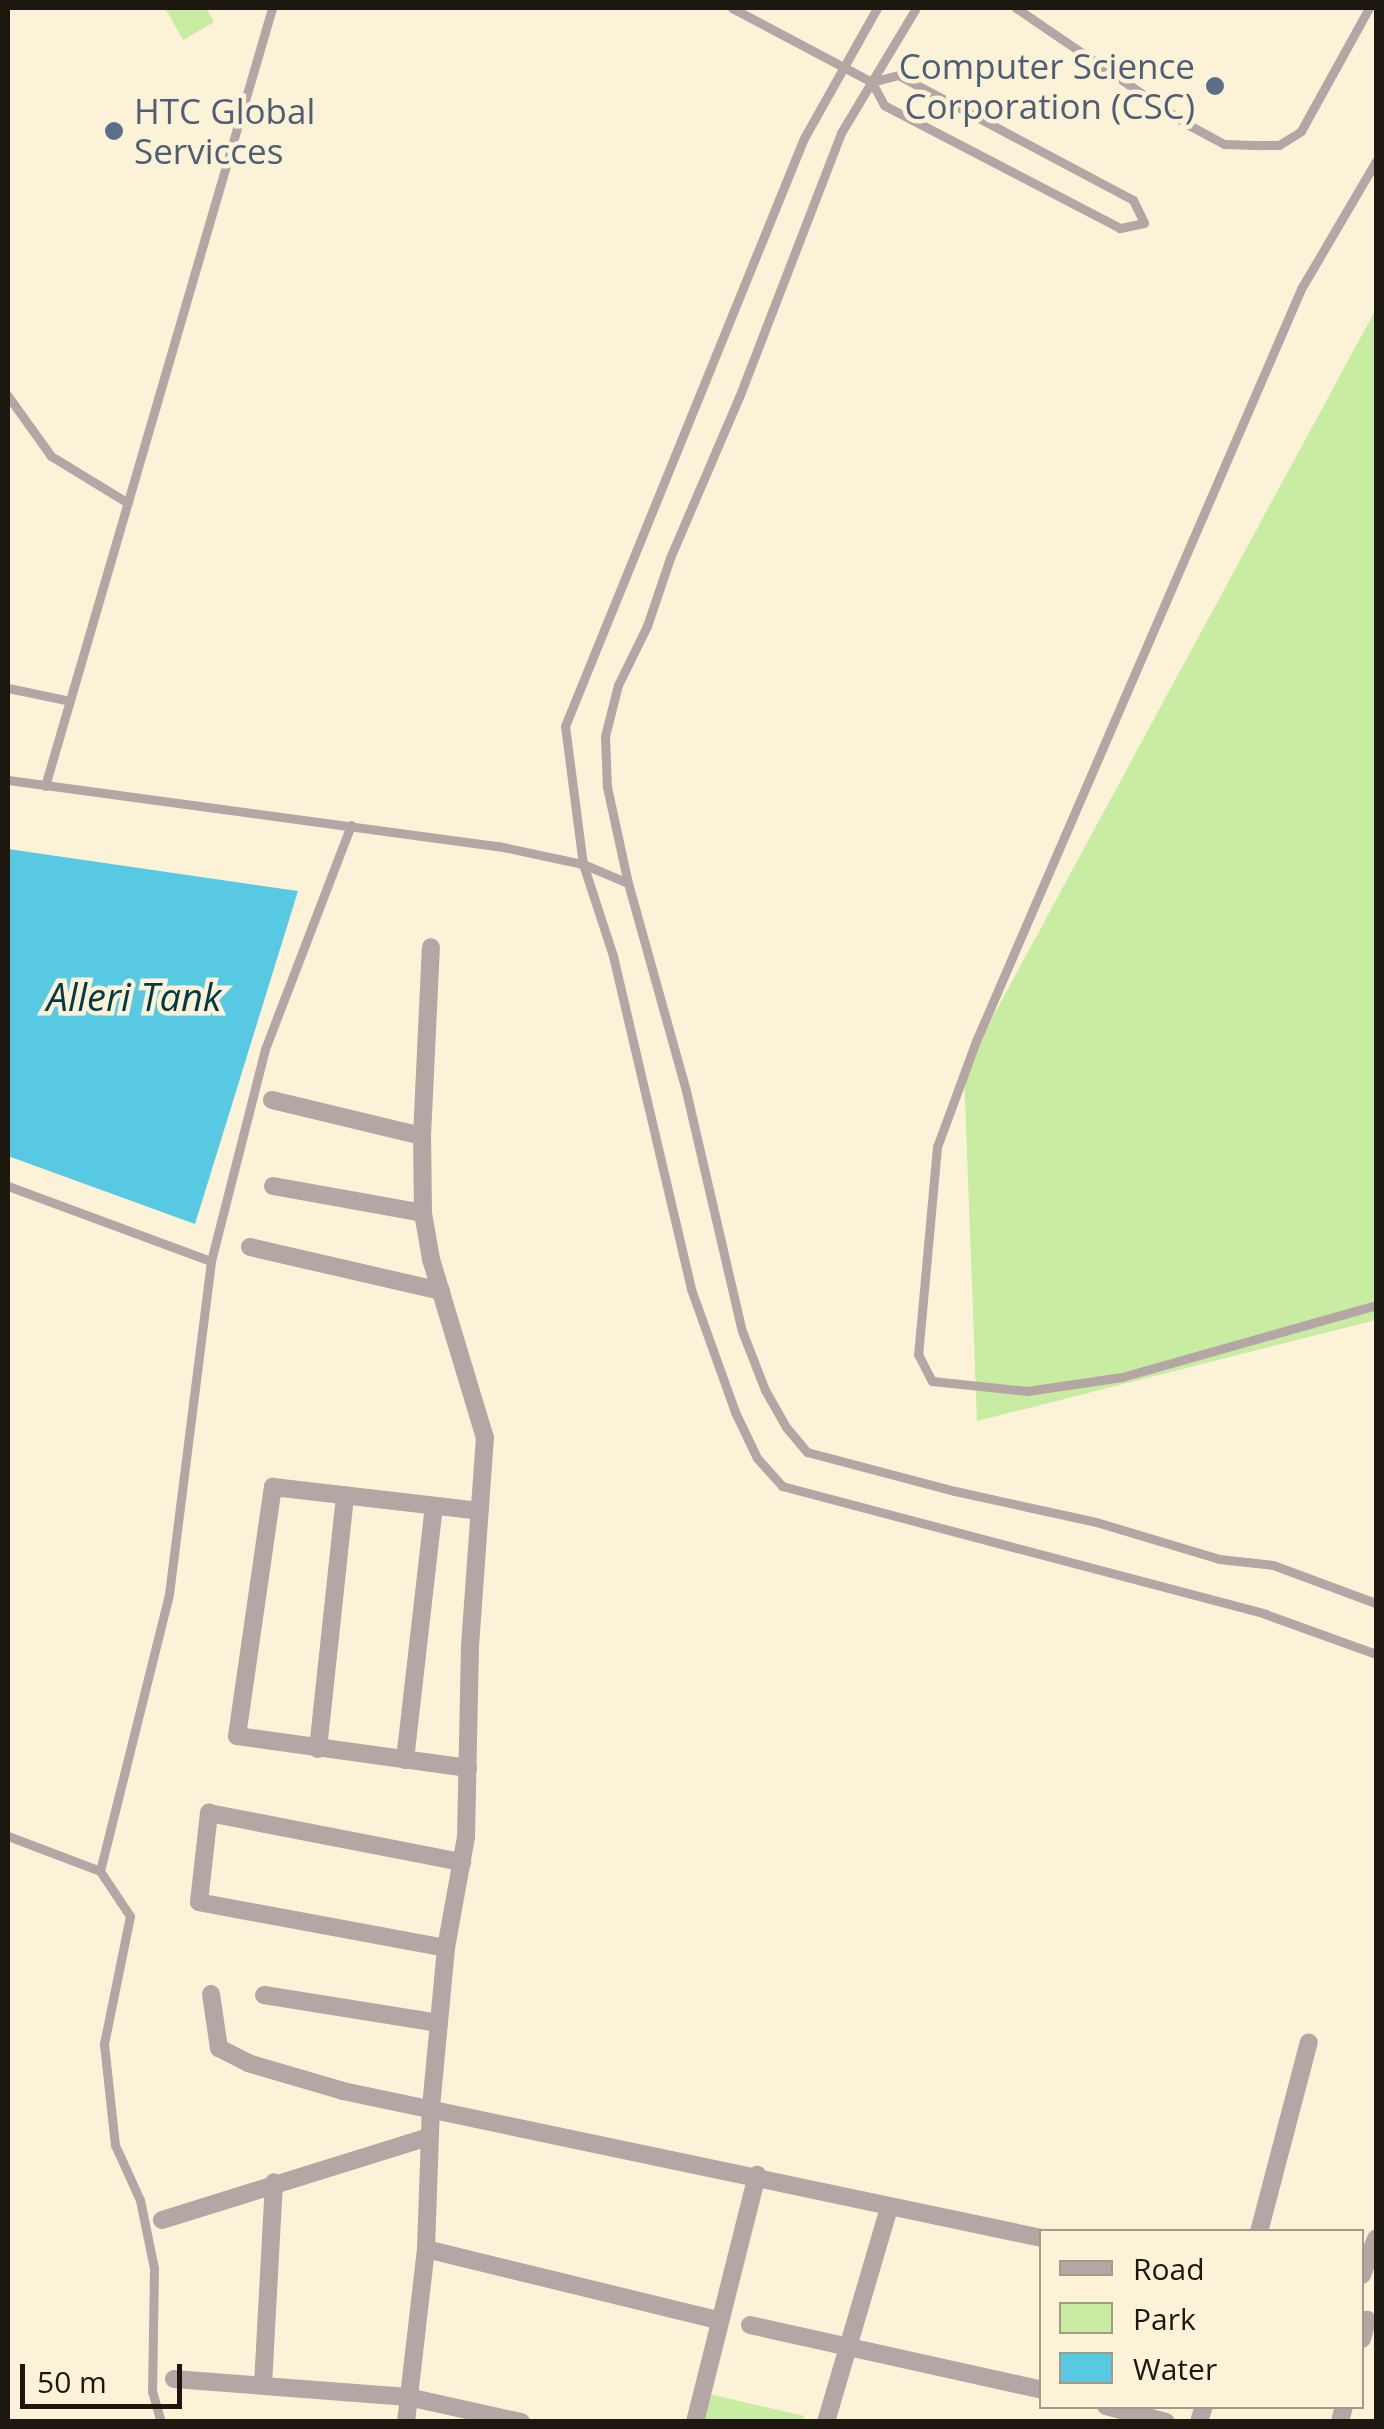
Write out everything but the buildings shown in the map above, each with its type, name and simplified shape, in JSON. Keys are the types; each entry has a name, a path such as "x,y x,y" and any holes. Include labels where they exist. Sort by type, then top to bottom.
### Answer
{"street":[{"path":"406,2422 426,2249 431,2107 446,1948 462,1862 486,1438 441,1291 423,1214 422,1136 431,948"},
{"path":"272,1100 422,1136"},
{"path":"274,1186 423,1214"},
{"path":"250,1248 441,1291"},
{"path":"468,1768 237,1736 274,1487 480,1512"},
{"path":"318,1749 345,1496"},
{"path":"404,1760 434,1506"},
{"path":"446,1948 199,1902 208,1813 462,1862"},
{"path":"211,1994 219,2048 248,2063 342,2091 757,2175 889,2208 1039,2237"},
{"path":"264,1996 439,2023"},
{"path":"1260,2229 1309,2042"},
{"path":"162,2220 274,2182 430,2137"},
{"path":"694,2422 757,2175"},
{"path":"263,2385 274,2182"},
{"path":"826,2422 889,2208"},
{"path":"1364,2269 1376,2240"},
{"path":"426,2249 718,2320"},
{"path":"750,2325 1039,2389"},
{"path":"174,2379 408,2398 521,2422"},
{"path":"1117,2409 1166,2422"}],"lane":[{"path":"45,786 272,8"},
{"path":"732,8 872,82 884,105 1120,228 1144,222 1133,200 898,75 872,82"},
{"path":"877,8 842,64 804,138 565,726 583,864 613,956 670,1208 712,1357 758,1458 782,1486 1265,1614 1376,1654"},
{"path":"916,8 842,133 739,397 670,558 647,626 618,684 605,736 607,786 628,883 686,1090 742,1331 765,1390 786,1427 807,1452 955,1492 1096,1522 1219,1559 1274,1565 1376,1603"},
{"path":"1016,8 1186,123 1224,144 1260,145 1280,145 1302,132 1369,8"},
{"path":"1376,161 1302,289 976,1041 937,1146 918,1354 932,1381 1027,1391 1122,1377 1376,1306"},
{"path":"8,396 51,456 128,503"},
{"path":"8,688 70,701"},
{"path":"8,780 352,825 583,864 628,883"},
{"path":"100,1871 169,1594 211,1261 265,1049 352,825"},
{"path":"8,1186 211,1261"},
{"path":"8,1836 100,1871 130,1916 104,2044 115,2145 140,2200 154,2268 152,2391 161,2422"}],"green space":[{"path":"165,8 206,8 214,22 183,40"},
{"path":"1376,309 1376,1320 977,1421 964,1070"},
{"path":"709,2394 804,2416 803,2421 703,2422"}],"water":[{"name":"Alleri Tank","path":"8,849 298,891 195,1224 8,1156"}],"place":[{"name":"Computer Science Corporation (CSC)","path":"1215,86"},
{"name":"HTC Global Servicces","path":"114,131"}]}
